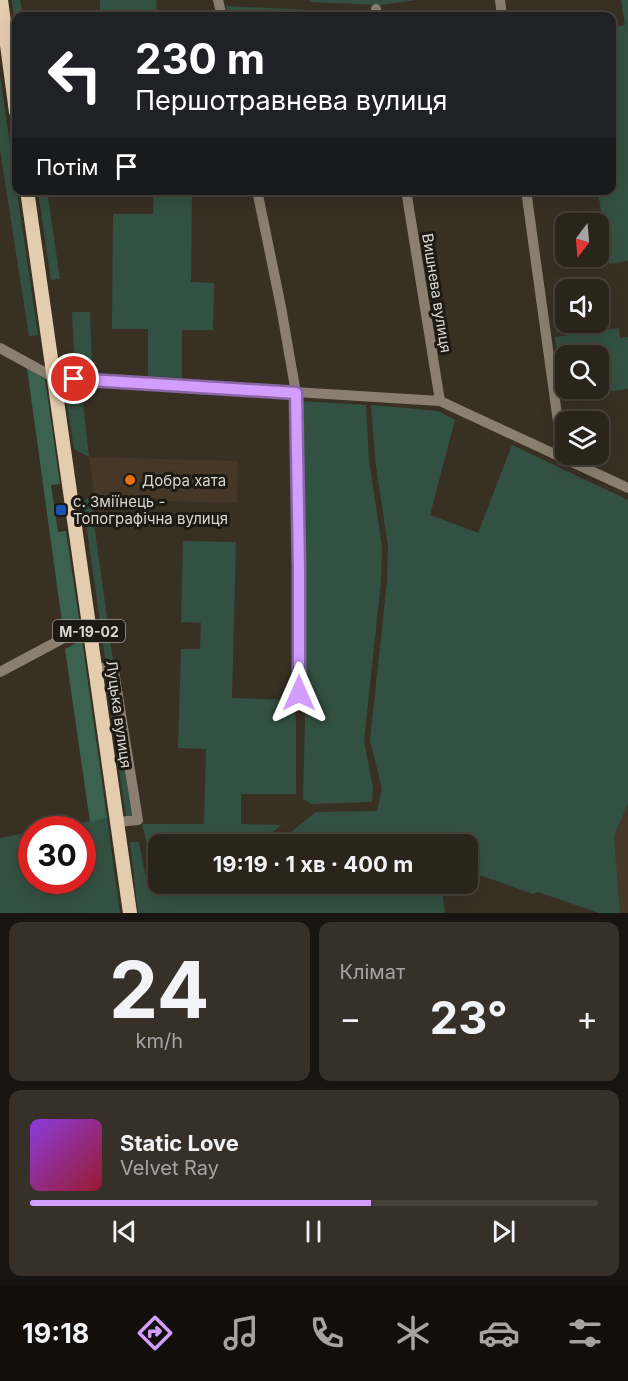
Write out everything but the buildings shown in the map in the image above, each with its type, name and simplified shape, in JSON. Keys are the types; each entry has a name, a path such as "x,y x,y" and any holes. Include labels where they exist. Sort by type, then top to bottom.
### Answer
{"main road":[{"path":"1,0 12,82"},
{"name":"Луцька вулиця","path":"28,195 130,913"}],"street":[{"path":"258,195 296,393 299,693"},
{"name":"Вишнева вулиця","path":"407,195 440,401"},
{"path":"527,195 557,411"},
{"path":"0,348 53,377 440,401 555,454"},
{"path":"578,465 628,488"},
{"path":"0,672 88,625"},
{"path":"96,666 114,671 138,820 118,822"}],"shaded area":[{"path":"89,457 238,461 237,503 95,499"},
{"path":"628,804 628,913 620,913 614,836"}],"green space":[{"path":"12,0 20,0 22,12 13,12"},
{"path":"100,0 156,0 157,12 100,12"},
{"path":"310,0 417,0 380,5 310,2"},
{"path":"621,0 628,0 628,261 609,264 609,213 601,213 599,195 616,195 616,26 625,25"},
{"path":"226,6 352,12 228,12"},
{"path":"0,76 12,158 12,195 17,195 38,335 29,336 0,150"},
{"path":"39,195 48,195 60,279 51,280"},
{"path":"154,195 192,195 191,282 214,283 213,330 182,330 182,378 148,376 148,329 112,329 113,214 153,214"},
{"path":"72,312 90,312 92,372 75,371"},
{"path":"619,328 620,338 628,337 628,389 609,392 609,345 556,345 555,337 583,333 609,333 609,329"},
{"path":"27,368 45,379 60,484 51,485 58,532 66,531 79,619 63,629"},
{"path":"81,384 89,457 74,449 65,391 74,385"},
{"path":"300,401 366,405 369,460 382,547 381,582 364,741 373,788 372,802 312,804 303,799 305,722"},
{"path":"371,405 438,411 455,420 430,515 478,533 512,445 628,500 628,804 614,836 620,913 599,913 538,892 533,894 478,875 478,834 288,834 316,812 377,811 382,789 370,740 387,582 388,547 375,459"},
{"path":"90,496 114,667 106,664 83,502"},
{"path":"183,541 236,542 232,698 294,700 296,794 241,794 241,824 281,825 270,834 148,834 148,848 142,824 204,824 206,749 178,748 181,649 200,649 201,623 181,622"},
{"path":"82,640 107,818 96,821 96,816 89,816 65,649"},
{"path":"112,674 133,816 126,817 105,675"},
{"path":"107,818 120,913 0,913 0,838 18,835 18,894 96,894 96,820"},
{"path":"130,842 139,842 145,873 148,875 148,894 442,894 445,913 138,913"}],"place":[{"name":"Добра хата","path":"130,480"},
{"name":"с. Зміїнець - Топографічна вулиця","path":"61,510"}],"route":[{"path":"74,379 296,393 299,693"}]}
